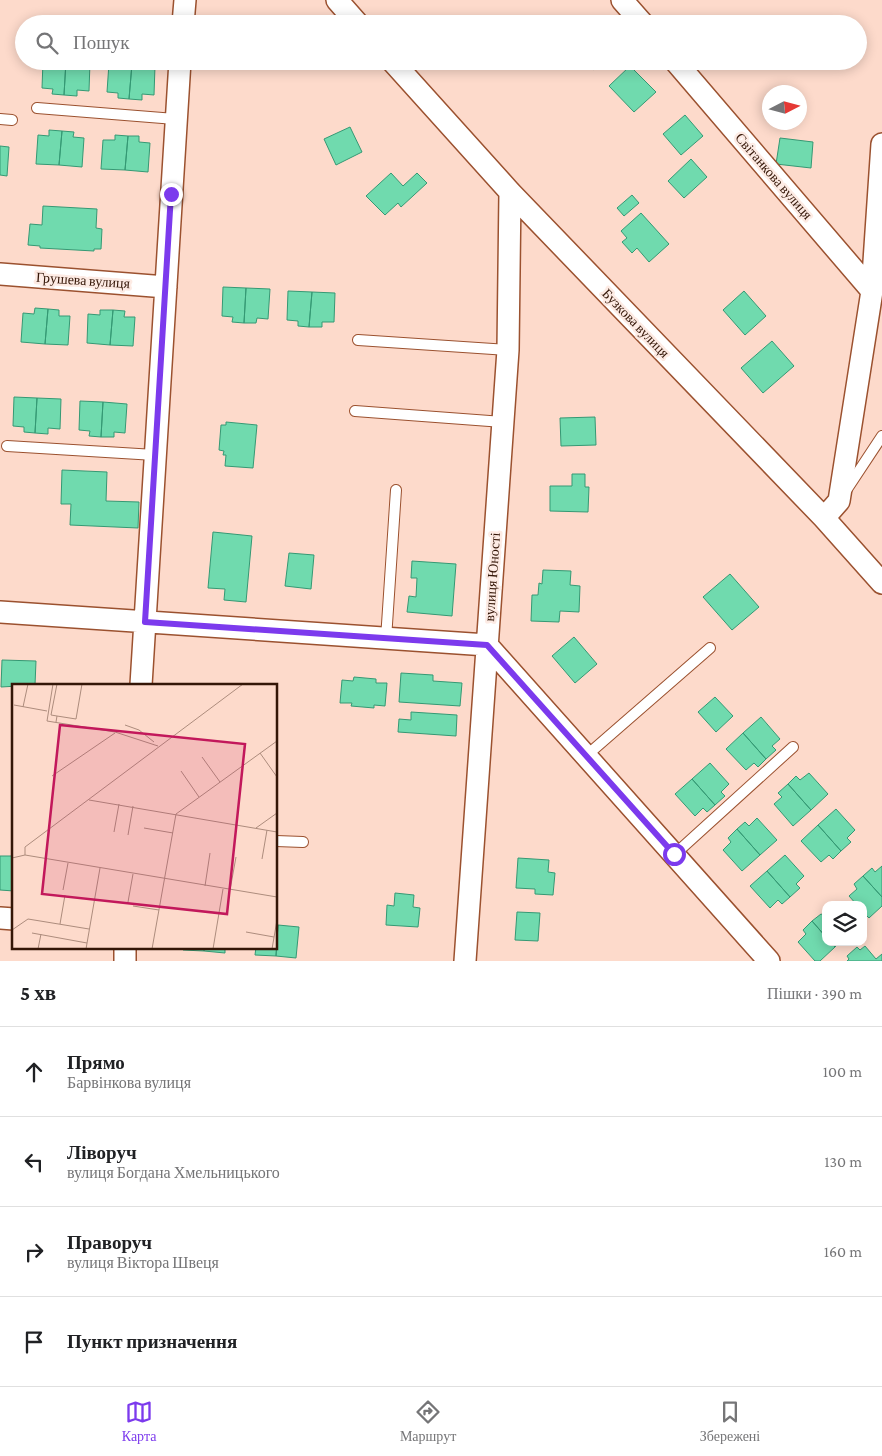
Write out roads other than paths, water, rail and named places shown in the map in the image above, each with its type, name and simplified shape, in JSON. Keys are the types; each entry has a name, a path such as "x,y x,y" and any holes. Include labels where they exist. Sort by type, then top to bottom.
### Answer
{"street":[{"path":"184,15 185,0"},
{"path":"337,0 350,15"},
{"path":"622,0 635,15"},
{"path":"141,684 179,70"},
{"name":"Бузкова вулиця","path":"400,70 510,192 824,518 882,583"},
{"name":"Світанкова вулиця","path":"683,70 872,291"},
{"path":"824,518 839,501 848,433 872,291 882,144"},
{"name":"вулиця Юності","path":"465,961 508,350 510,192"},
{"name":"Грушева вулиця","path":"0,274 166,287"},
{"path":"0,612 487,645 769,961"},
{"path":"124,961 125,948"}],"lane":[{"path":"37,108 175,119"},
{"path":"0,119 12,120"},
{"path":"358,340 508,350"},
{"path":"355,411 503,422"},
{"path":"839,501 882,436"},
{"path":"7,446 155,455"},
{"path":"386,638 396,490"},
{"path":"586,756 710,648"},
{"path":"674,854 793,747"},
{"path":"278,840 304,842"}]}
